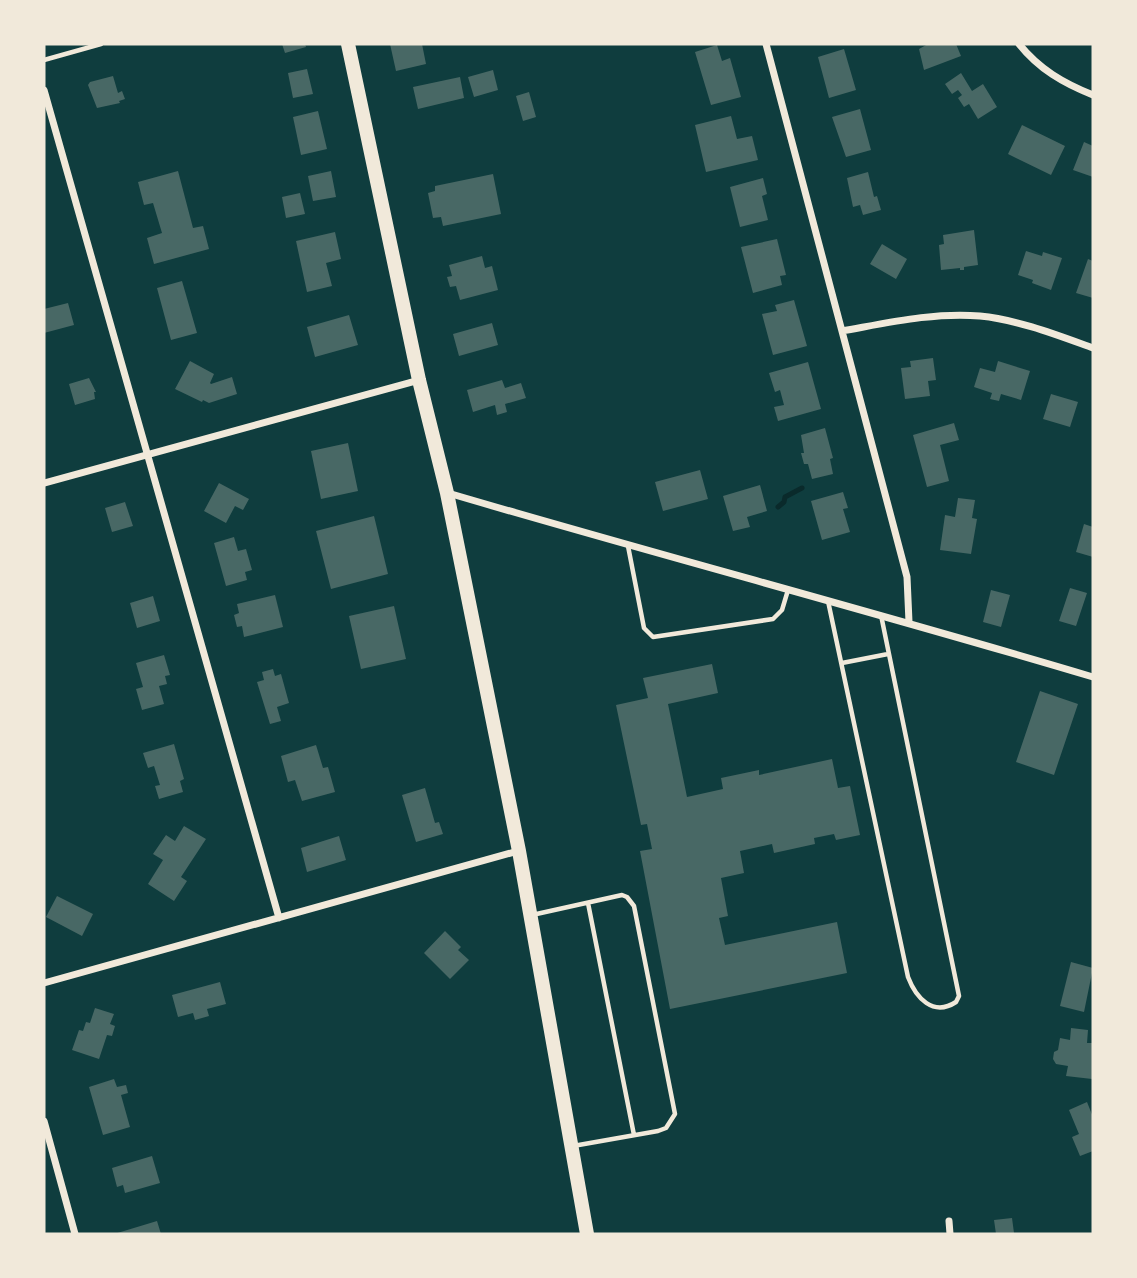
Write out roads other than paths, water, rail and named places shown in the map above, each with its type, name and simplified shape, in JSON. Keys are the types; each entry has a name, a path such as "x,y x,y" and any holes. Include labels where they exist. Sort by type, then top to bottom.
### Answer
{"highway":[{"path":"348,44 419,380 447,493 532,915 587,1234"}],"street":[{"path":"766,44 907,577 909,622"},
{"path":"1019,44 1045,71 1067,85 1093,95"},
{"path":"44,90 279,918"},
{"path":"842,331 918,318 983,316 1041,329 1093,348"},
{"path":"44,483 419,380"},
{"path":"447,493 628,546 909,622 1093,677"},
{"path":"44,983 519,851"},
{"path":"44,1121 75,1234"},
{"path":"948,1221 950,1234"}],"lane":[{"path":"44,60 101,44"},
{"path":"628,546 644,628 653,637 773,619 782,610 788,589"},
{"path":"828,600 908,977 918,998 942,1008 957,1002 959,996 880,614"},
{"path":"842,663 888,654"},
{"path":"532,915 622,895 634,906 675,1114 666,1128 572,1146"},
{"path":"588,903 634,1135"}],"waterway":[{"path":"778,507 785,497 802,488"}]}
